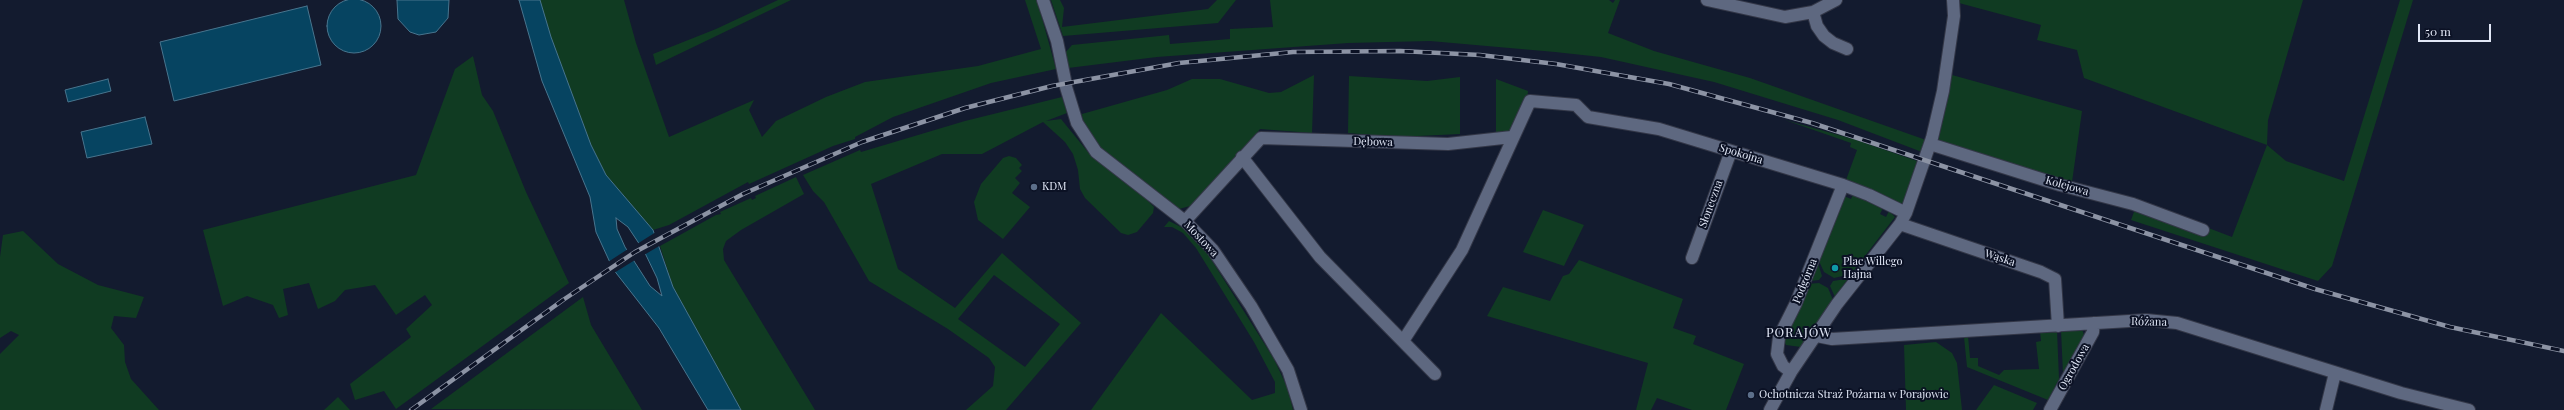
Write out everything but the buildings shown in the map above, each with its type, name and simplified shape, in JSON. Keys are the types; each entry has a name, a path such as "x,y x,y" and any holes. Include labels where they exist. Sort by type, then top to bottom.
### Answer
{"street":[{"name":"Mostowa","path":"1043,0 1057,41 1066,88 1077,123 1096,152 1185,221 1213,250 1251,306 1288,370 1302,410"},
{"path":"1707,0 1785,17 1813,12 1836,0"},
{"path":"1770,410 1791,372 1817,336 1853,281 1903,218 1930,144 1943,91 1954,16 1954,0"},
{"path":"1813,12 1817,26 1824,36 1833,43 1847,49"},
{"name":"Spokojna","path":"1512,137 1530,101 1576,105 1588,117 1659,128 1843,185 1869,195 1903,218"},
{"path":"1403,340 1462,250 1512,137"},
{"name":"Dębowa","path":"1185,221 1261,138 1448,144 1512,137"},
{"name":"Kolejowa","path":"1930,144 2060,185 2133,204 2202,230"},
{"name":"Słoneczna","path":"1692,258 1731,151"},
{"path":"1242,157 1320,257 1435,374"},
{"name":"Podgórna","path":"1791,372 1779,360 1776,345 1778,337 1796,303 1843,185"},
{"name":"Wąska","path":"1903,218 2055,279 2058,326"},
{"name":"Różana","path":"1817,336 1840,339 2146,320 2177,322 2401,393 2469,410"},
{"name":"Ogrodowa","path":"2054,409 2093,332 2094,323"},
{"path":"2326,410 2335,373"}],"green space":[{"path":"540,0 624,0 636,43 669,137 754,100 749,110 762,137 776,121 826,97 865,82 978,66 1041,49 1025,0 1037,0 1056,69 991,83 893,117 855,137 855,139 833,146 749,184 748,182 669,225 653,230 606,175 591,145 551,37"},
{"path":"778,0 791,0 656,65 653,54 716,29"},
{"path":"1051,0 1060,0 1064,8 1062,27 1208,9 1217,0 1236,0 1218,23 1063,36"},
{"path":"1270,0 1609,0 1613,3 1615,0 1620,0 1608,33 1654,51 1750,78 1926,140 1922,152 1838,120 1714,82 1601,57 1430,41 1348,43 1157,57 1068,68 1064,54 1072,45 1169,35 1170,44 1230,39 1230,29 1273,27"},
{"path":"1959,0 2303,0 2268,120 2267,145 2084,78 2077,50 2037,40 2041,25 1959,3"},
{"path":"2400,0 2413,0 2332,266 2318,281 2131,220 2138,201 2232,237 2267,145 2286,161 2344,181"},
{"path":"473,56 482,95 493,111 526,192 569,283 396,409 384,391 355,400 350,384 411,337 406,329 432,305 425,295 396,315 375,285 345,290 335,301 318,309 309,283 283,289 288,315 279,318 273,305 247,296 223,306 203,230 416,175 455,69"},
{"path":"1314,75 1312,133 1260,129 1237,157 1190,206 1179,209 1100,149 1083,125 1082,114 1167,90 1192,79 1220,79 1269,93 1281,92"},
{"path":"1952,75 2082,111 2072,182 1938,142"},
{"path":"1349,76 1427,81 1460,77 1460,134 1397,137 1348,133"},
{"path":"1496,79 1528,91 1527,101 1510,135 1496,136"},
{"path":"1062,97 1067,113 1046,121 1061,119 1092,157 1136,189 1154,207 1153,213 1137,232 1128,235 1121,233 1085,198 1080,189 1078,170 1073,154 1065,142 1043,122 982,154 942,154 871,184 898,269 955,308 1002,253 1081,323 1006,410 966,410 993,386 995,367 989,358 948,329 869,281 824,202 813,191 803,175 860,150 861,152 965,121","holes":["994,275 1060,324 1025,367 958,319"]},
{"path":"1785,120 1853,139 1920,162 1906,202 1900,204 1846,180 1857,150 1850,147 1851,143"},
{"path":"1009,156 1016,158 1022,165 1019,168 1022,171 1015,178 1020,183 1012,193 1030,207 1003,239 978,220 974,202 981,184 1003,158"},
{"path":"796,177 804,194 741,230 726,241 723,249 724,260 815,410 741,410 673,287 660,246 716,215 721,214 720,212 751,198 752,200 756,198 755,196"},
{"name":"Plac Willego Hajna","path":"1854,192 1884,206 1880,214 1886,217 1889,211 1895,217 1851,274 1834,278 1824,272 1819,261 1844,196 1851,199"},
{"path":"1543,210 1584,225 1564,266 1523,252"},
{"path":"1169,221 1187,230 1202,245 1274,359 1288,389 1293,410 1091,410 1161,313 1252,400 1275,393 1275,382 1254,342 1196,248 1183,233 1172,227 1164,227"},
{"path":"23,231 58,264 98,285 144,297 136,318 114,316 111,328 124,345 125,362 131,379 159,410 0,410 0,354 19,335 11,331 0,338 0,257 3,235"},
{"path":"1579,260 1683,299 1673,328 1696,336 1693,344 1744,364 1726,410 1692,410 1657,398 1651,410 1636,410 1648,363 1487,316 1503,287 1550,301 1563,276 1569,274"},
{"path":"1818,263 1822,276 1819,280 1810,281"},
{"path":"1847,280 1835,297 1830,286 1833,281"},
{"path":"1819,283 1828,288 1833,300 1801,347 1786,345 1782,337 1808,284"},
{"path":"583,297 591,325 642,410 431,409"},
{"path":"2082,329 2084,335 2063,374 2061,330"},
{"path":"2057,330 2059,379 2048,400 1967,367 1964,337 1968,336 1970,358 1978,358 1978,366 1999,375 2004,370 2039,369 2036,342 2041,341 2040,331"},
{"path":"1936,342 1952,353 1957,363 1962,410 1906,410 1904,345"},
{"path":"1994,385 2037,403 2033,410 1976,410"},
{"path":"338,397 350,410 324,410"}],"water":[{"path":"354,-1 364,1 373,7 379,16 381,26 379,36 373,45 364,51 354,53 344,51 335,45 329,36 327,26 329,16 335,7 344,1"},
{"path":"397,0 449,0 448,18 436,32 419,35 410,32 398,19"},
{"path":"519,0 540,0 551,37 591,145 606,175 653,230 673,287 741,410 708,410 659,328 613,269 596,232 590,197 542,81","holes":["616,218 628,227 644,251 657,278 662,296 650,286 625,247 617,229"]},
{"path":"307,6 321,65 174,101 160,42"},
{"path":"108,79 111,91 68,102 65,90"},
{"path":"145,117 152,144 87,158 81,132"}],"pier":[{"path":"656,232 661,245 644,255 637,244"},
{"path":"628,249 635,260 614,273 608,262"}],"railway":[{"path":"411,410 563,300 635,252 743,194 862,142 965,108 1052,86 1179,63 1293,52 1400,51 1480,55 1556,64 1669,84 1812,123 2315,289 2450,327 2564,351"}],"place":[{"name":"KDM","path":"1034,187"},
{"name":"Plac Willego Hajna","path":"1835,268"},
{"name":"Ochotnicza Straż Pożarna w Porajowie","path":"1751,395"}],"district":[{"name":"PORAJÓW","path":"1799,333"}]}
